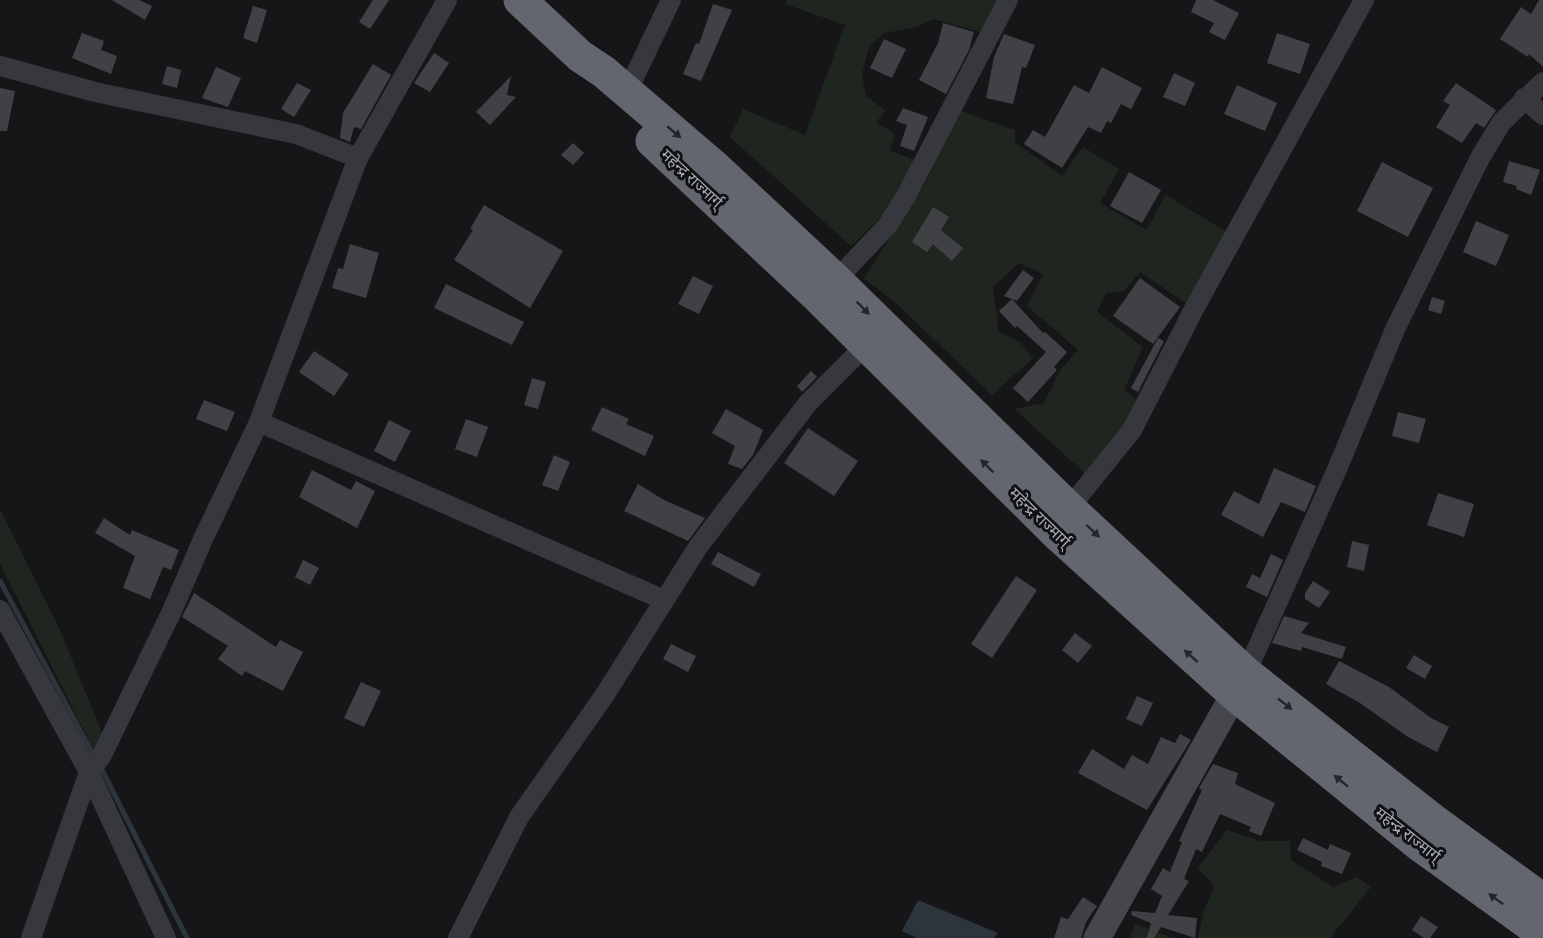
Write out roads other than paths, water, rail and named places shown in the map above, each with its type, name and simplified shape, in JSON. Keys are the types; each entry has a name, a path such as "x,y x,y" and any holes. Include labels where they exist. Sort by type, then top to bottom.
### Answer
{"highway":[{"name":"महेन्द्र राज्मार्ग्","path":"520,0 580,56 715,166 836,280 1069,508 1240,684 1543,900"},
{"name":"महेन्द्र राज्मार्ग्","path":"580,56 593,80 611,103 812,291 1058,535 1240,684 1416,843 1543,934"}],"main road":[{"path":"1097,938 1240,684"}],"street":[{"path":"31,938 89,772 102,755 171,613 259,422 358,158 447,0"},
{"path":"627,92 670,0"},
{"path":"836,280 888,225 906,196 1008,0"},
{"path":"1069,508 1132,430 1194,309 1364,0"},
{"path":"0,66 95,93 296,134 358,158"},
{"path":"1240,684 1333,478 1396,327 1480,158 1501,123 1524,98 1543,82"},
{"path":"1524,98 1543,116"},
{"path":"458,938 519,817 604,696 698,547 755,469 808,403 866,346"},
{"path":"259,422 664,600"},
{"path":"0,610 89,772 166,938"}],"waterway":[{"path":"0,581 94,756"},
{"path":"99,764 187,938"}]}
